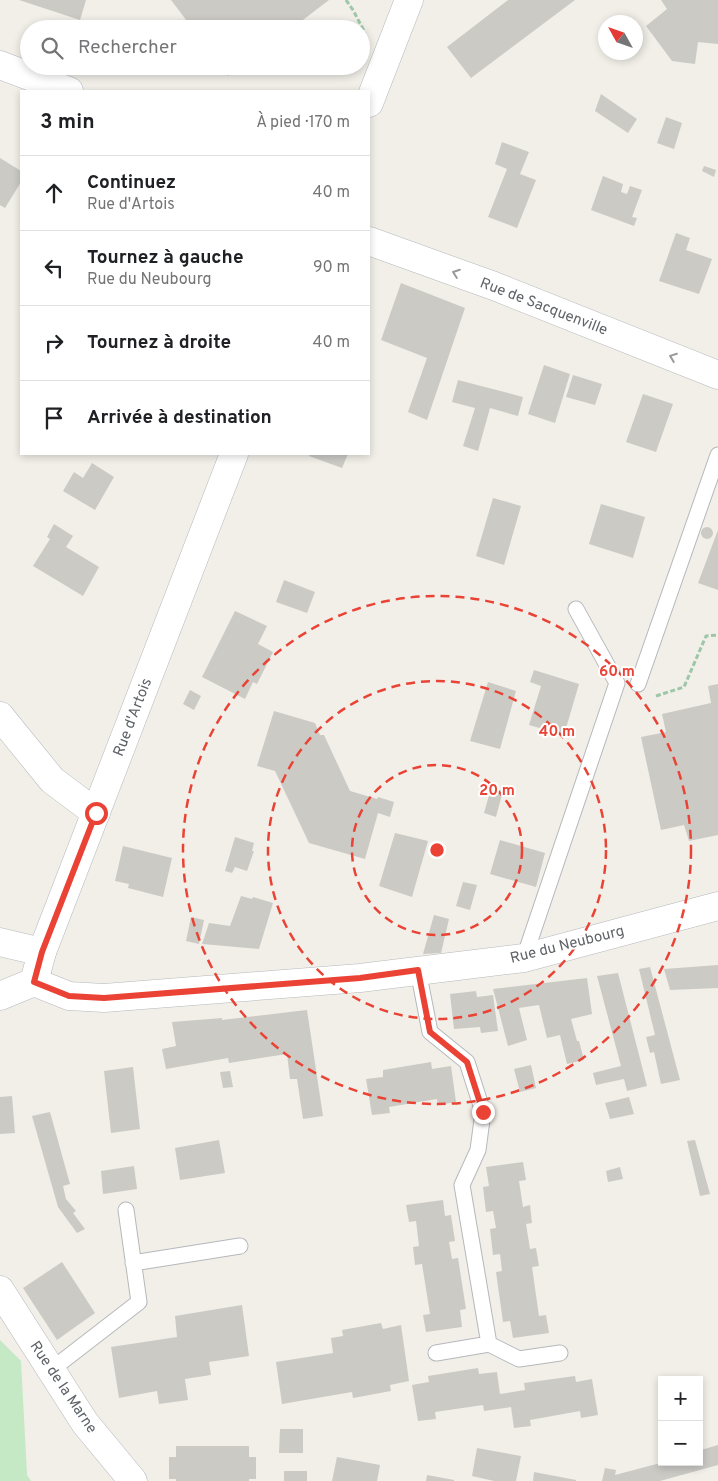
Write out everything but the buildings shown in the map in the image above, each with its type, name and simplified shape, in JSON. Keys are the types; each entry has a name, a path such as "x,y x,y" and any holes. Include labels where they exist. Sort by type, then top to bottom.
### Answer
{"street":[{"path":"370,100 409,0"},
{"path":"0,64 20,72"},
{"path":"28,75 66,90"},
{"name":"Rue de Sacquenville","path":"370,241 716,368"},
{"name":"Rue d'Artois","path":"34,982 42,952 234,455"},
{"path":"0,716 52,780 96,813"},
{"name":"Rue du Neubourg","path":"34,982 69,996 104,998 360,978 524,958 718,906"},
{"path":"0,942 42,952"},
{"path":"0,996 34,982"},
{"name":"Rue de la Marne","path":"1,1295 85,1422 133,1481"}],"lane":[{"path":"638,684 718,455"},
{"path":"524,958 617,683 576,609"},
{"path":"418,970 430,1032 467,1062 483,1112 478,1150 462,1185 489,1344"},
{"path":"52,1370 139,1302 126,1210"},
{"path":"133,1263 240,1246"},
{"path":"436,1353 489,1344 519,1359 560,1353"}],"path":[{"path":"346,0 358,20"},
{"path":"370,40 389,50"},
{"path":"638,684 640,692 652,697 684,687 706,636 718,635"}],"green space":[{"path":"0,1340 21,1361 27,1475 31,1481 0,1481"}],"route":[{"path":"96,813 42,952 34,982 69,996 104,998 360,978 418,970 430,1032 467,1062 483,1112"}]}
